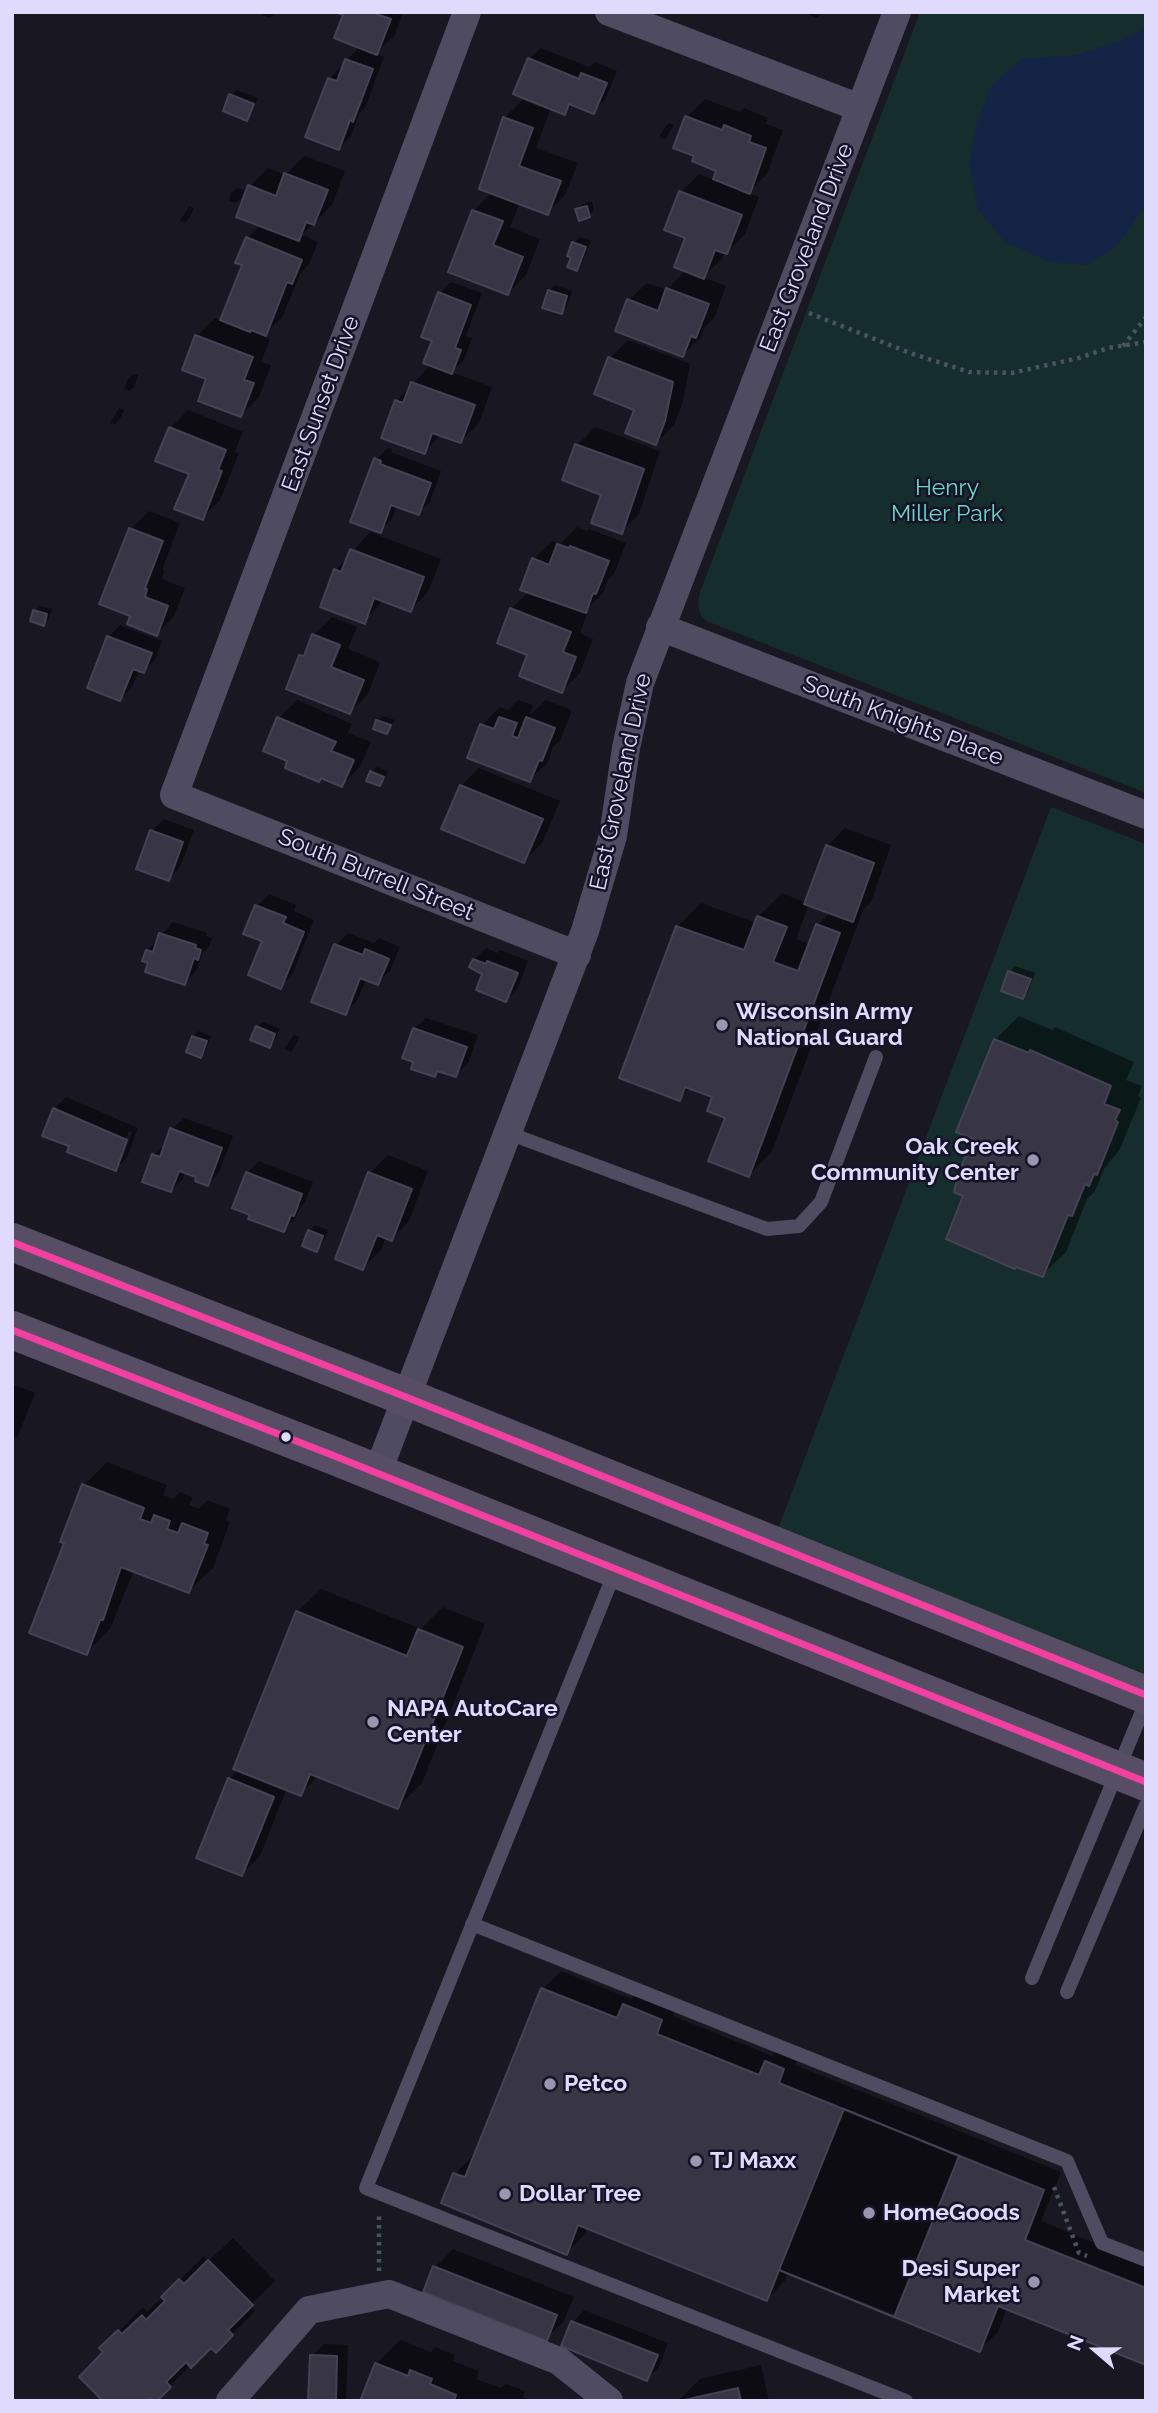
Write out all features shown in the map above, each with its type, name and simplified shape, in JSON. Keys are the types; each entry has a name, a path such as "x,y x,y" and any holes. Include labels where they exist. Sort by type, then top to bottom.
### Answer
{"main road":[{"path":"12,1242 406,1397 1146,1695"},
{"path":"12,1330 1132,1776"}],"street":[{"name":"East Sunset Drive","path":"174,795 467,12"},
{"path":"609,12 860,108"},
{"name":"East Groveland Drive","path":"377,1474 577,956 598,893 613,836 625,748 640,682 897,12"},
{"name":"South Knights Place","path":"660,627 1146,815"},
{"name":"South Burrell Street","path":"174,795 577,956"},
{"path":"230,2401 309,2310 389,2294 559,2361 609,2401"}],"lane":[{"path":"508,1133 767,1229 799,1226 821,1202 876,1057"},
{"path":"616,1569 366,2188 906,2401"},
{"path":"1032,1978 1132,1776 1146,1702"},
{"path":"1068,1992 1146,1805"},
{"path":"472,1924 1067,2161 1102,2243 1146,2260"}],"path":[{"path":"785,304 910,353 969,372 1012,373 1123,345 1146,342"},
{"path":"1123,345 1146,317"},
{"path":"1053,2186 1079,2253 1090,2258"},
{"path":"379,2193 379,2296"}],"green space":[{"name":"Henry Miller Park","path":"920,12 1146,12 1146,793 709,622 699,609 700,592"},
{"path":"1051,807 1146,844 1146,1674 778,1529"}],"water":[{"path":"1146,28 1146,205 1117,246 1086,265 1049,262 1005,242 978,210 969,162 977,123 991,86 1021,59 1077,55"}],"building":[{"path":"335,12 376,12 391,19 377,55 334,38 343,15"},
{"path":"528,58 579,79 581,73 607,83 594,114 569,104 565,115 513,94"},
{"path":"345,59 373,69 339,150 305,137 328,78 337,81"},
{"path":"229,94 254,104 247,121 223,111"},
{"path":"685,116 722,130 724,125 751,136 749,142 766,148 750,194 713,179 716,171 692,161 694,156 673,148"},
{"path":"503,117 533,128 519,166 561,181 548,215 479,189"},
{"path":"284,173 328,190 314,225 306,222 299,241 236,217 248,185 276,196"},
{"path":"679,191 742,215 727,254 715,250 704,279 674,267 685,238 664,230"},
{"path":"587,206 590,217 579,221 575,209"},
{"path":"472,210 503,221 493,245 523,257 508,295 448,272"},
{"path":"246,237 302,260 292,284 287,282 266,336 220,320 242,265 235,263"},
{"path":"572,242 586,247 577,271 567,267 571,258 567,256"},
{"path":"666,288 709,304 696,338 691,336 683,357 615,331 627,299 658,311"},
{"path":"548,290 567,296 562,314 542,308"},
{"path":"438,292 471,305 455,348 461,350 452,374 423,363 432,341 421,337"},
{"path":"195,335 253,357 244,380 254,383 241,417 198,401 206,379 182,370"},
{"path":"608,357 673,382 665,421 656,445 625,433 634,410 594,394"},
{"path":"411,382 475,405 461,443 432,433 425,454 381,438 395,400 403,403"},
{"path":"169,427 226,450 218,470 222,471 203,520 174,509 189,474 155,461"},
{"path":"575,444 644,469 622,534 591,523 601,495 562,480"},
{"path":"374,458 381,461 380,464 431,483 419,515 391,505 381,533 350,522"},
{"path":"129,528 163,541 145,588 145,597 168,606 157,636 127,624 130,616 99,604"},
{"path":"557,544 569,548 570,546 609,561 586,613 520,590 532,558 549,565"},
{"path":"350,549 424,577 411,612 374,598 365,624 320,607 334,569 341,572"},
{"path":"510,608 571,632 563,652 576,657 562,693 519,676 527,655 497,643"},
{"path":"33,610 47,614 44,626 30,621"},
{"path":"312,634 340,645 331,667 364,680 350,714 286,689 299,655 304,656"},
{"path":"107,636 152,653 144,673 133,669 120,701 87,688"},
{"path":"277,717 336,742 331,751 354,760 342,787 321,778 319,782 285,768 287,761 263,751"},
{"path":"499,717 517,723 512,736 518,738 526,717 555,728 530,782 467,758 480,724 494,729"},
{"path":"376,720 391,725 387,734 373,729"},
{"path":"370,771 384,777 380,786 366,781"},
{"path":"460,785 543,819 524,863 441,829"},
{"path":"150,830 183,842 169,881 136,869"},
{"path":"826,845 874,863 853,922 804,904"},
{"path":"255,905 286,917 283,923 304,932 281,989 248,975 262,941 243,934"},
{"name":"Wisconsin Army National Guard","path":"757,916 787,927 773,962 798,971 816,924 840,933 749,1177 708,1161 725,1118 707,1111 712,1097 685,1087 680,1101 619,1078 676,926 744,950"},
{"path":"159,933 196,945 195,948 201,950 198,960 194,958 185,985 145,972 148,963 142,961 146,950 153,952"},
{"path":"334,944 363,955 365,949 389,959 378,985 360,978 346,1015 311,1002"},
{"path":"473,959 486,964 487,961 518,973 506,1002 476,990 482,974 469,967"},
{"path":"1008,971 1031,979 1023,999 1001,991"},
{"path":"256,1026 275,1034 270,1048 250,1040"},
{"path":"413,1028 467,1047 456,1077 437,1071 435,1077 411,1069 413,1062 402,1058"},
{"path":"192,1036 207,1041 201,1058 186,1052"},
{"name":"Oak Creek Community Center","path":"994,1039 1029,1053 1030,1050 1111,1086 1104,1104 1120,1110 1115,1120 1118,1122 1097,1175 1094,1174 1089,1186 1085,1184 1072,1216 1068,1215 1043,1277 1016,1267 1015,1269 946,1239 963,1196 954,1192 959,1172 969,1147 972,1148 976,1140 956,1132"},
{"path":"53,1108 127,1140 116,1171 67,1152 69,1146 42,1136"},
{"path":"170,1128 222,1148 208,1186 195,1181 196,1177 179,1171 171,1192 142,1182 152,1154 160,1157"},
{"path":"246,1172 302,1194 294,1216 291,1215 284,1232 248,1219 250,1215 232,1208"},
{"path":"368,1172 412,1189 392,1241 377,1235 363,1270 335,1259"},
{"path":"308,1230 323,1236 317,1252 302,1246"},
{"path":"82,1484 144,1508 140,1519 151,1523 154,1515 170,1521 167,1529 178,1533 182,1523 208,1533 204,1544 208,1545 189,1593 121,1567 103,1620 100,1620 87,1655 29,1633 64,1543 60,1542"},
{"path":"296,1611 407,1656 418,1629 463,1647 398,1809 310,1774 301,1796 233,1769"},
{"path":"228,1778 274,1797 242,1876 196,1858"},
{"path":"541,1988 617,2018 623,2004 662,2020 657,2034 759,2075 765,2061 784,2069 779,2083 1044,2190 1025,2240 1146,2288 1146,2365 998,2306 980,2352 779,2270 767,2301 578,2225 567,2255 441,2203 453,2173 465,2177"},
{"name":"HomeGoods","path":"844,2109 959,2156 894,2317 779,2270"},
{"path":"208,2260 253,2305 228,2330 233,2335 216,2353 211,2348 191,2368 186,2362 166,2382 171,2387 157,2401 103,2401 79,2377 103,2352 99,2348 118,2330 122,2334 142,2315 146,2320 165,2301 161,2297 179,2279 184,2284"},
{"path":"433,2266 557,2315 547,2341 423,2292"},
{"path":"571,2321 658,2355 647,2381 561,2346"},
{"path":"310,2355 337,2356 336,2401 308,2401"},
{"path":"375,2363 408,2376 410,2370 432,2379 430,2384 456,2395 454,2401 360,2401"},
{"path":"738,2388 741,2401 680,2401"}],"transit line":[{"path":"12,1242 406,1397 1146,1695"},
{"path":"12,1330 332,1455 1146,1782"}],"place":[{"name":"Wisconsin Army National Guard","path":"722,1025"},
{"name":"Oak Creek Community Center","path":"1033,1160"},
{"name":"NAPA AutoCare Center","path":"373,1722"},
{"name":"Petco","path":"550,2084"},
{"name":"TJ Maxx","path":"696,2161"},
{"name":"Dollar Tree","path":"505,2194"},
{"name":"HomeGoods","path":"869,2213"},
{"name":"Desi Super Market","path":"1034,2282"}]}
